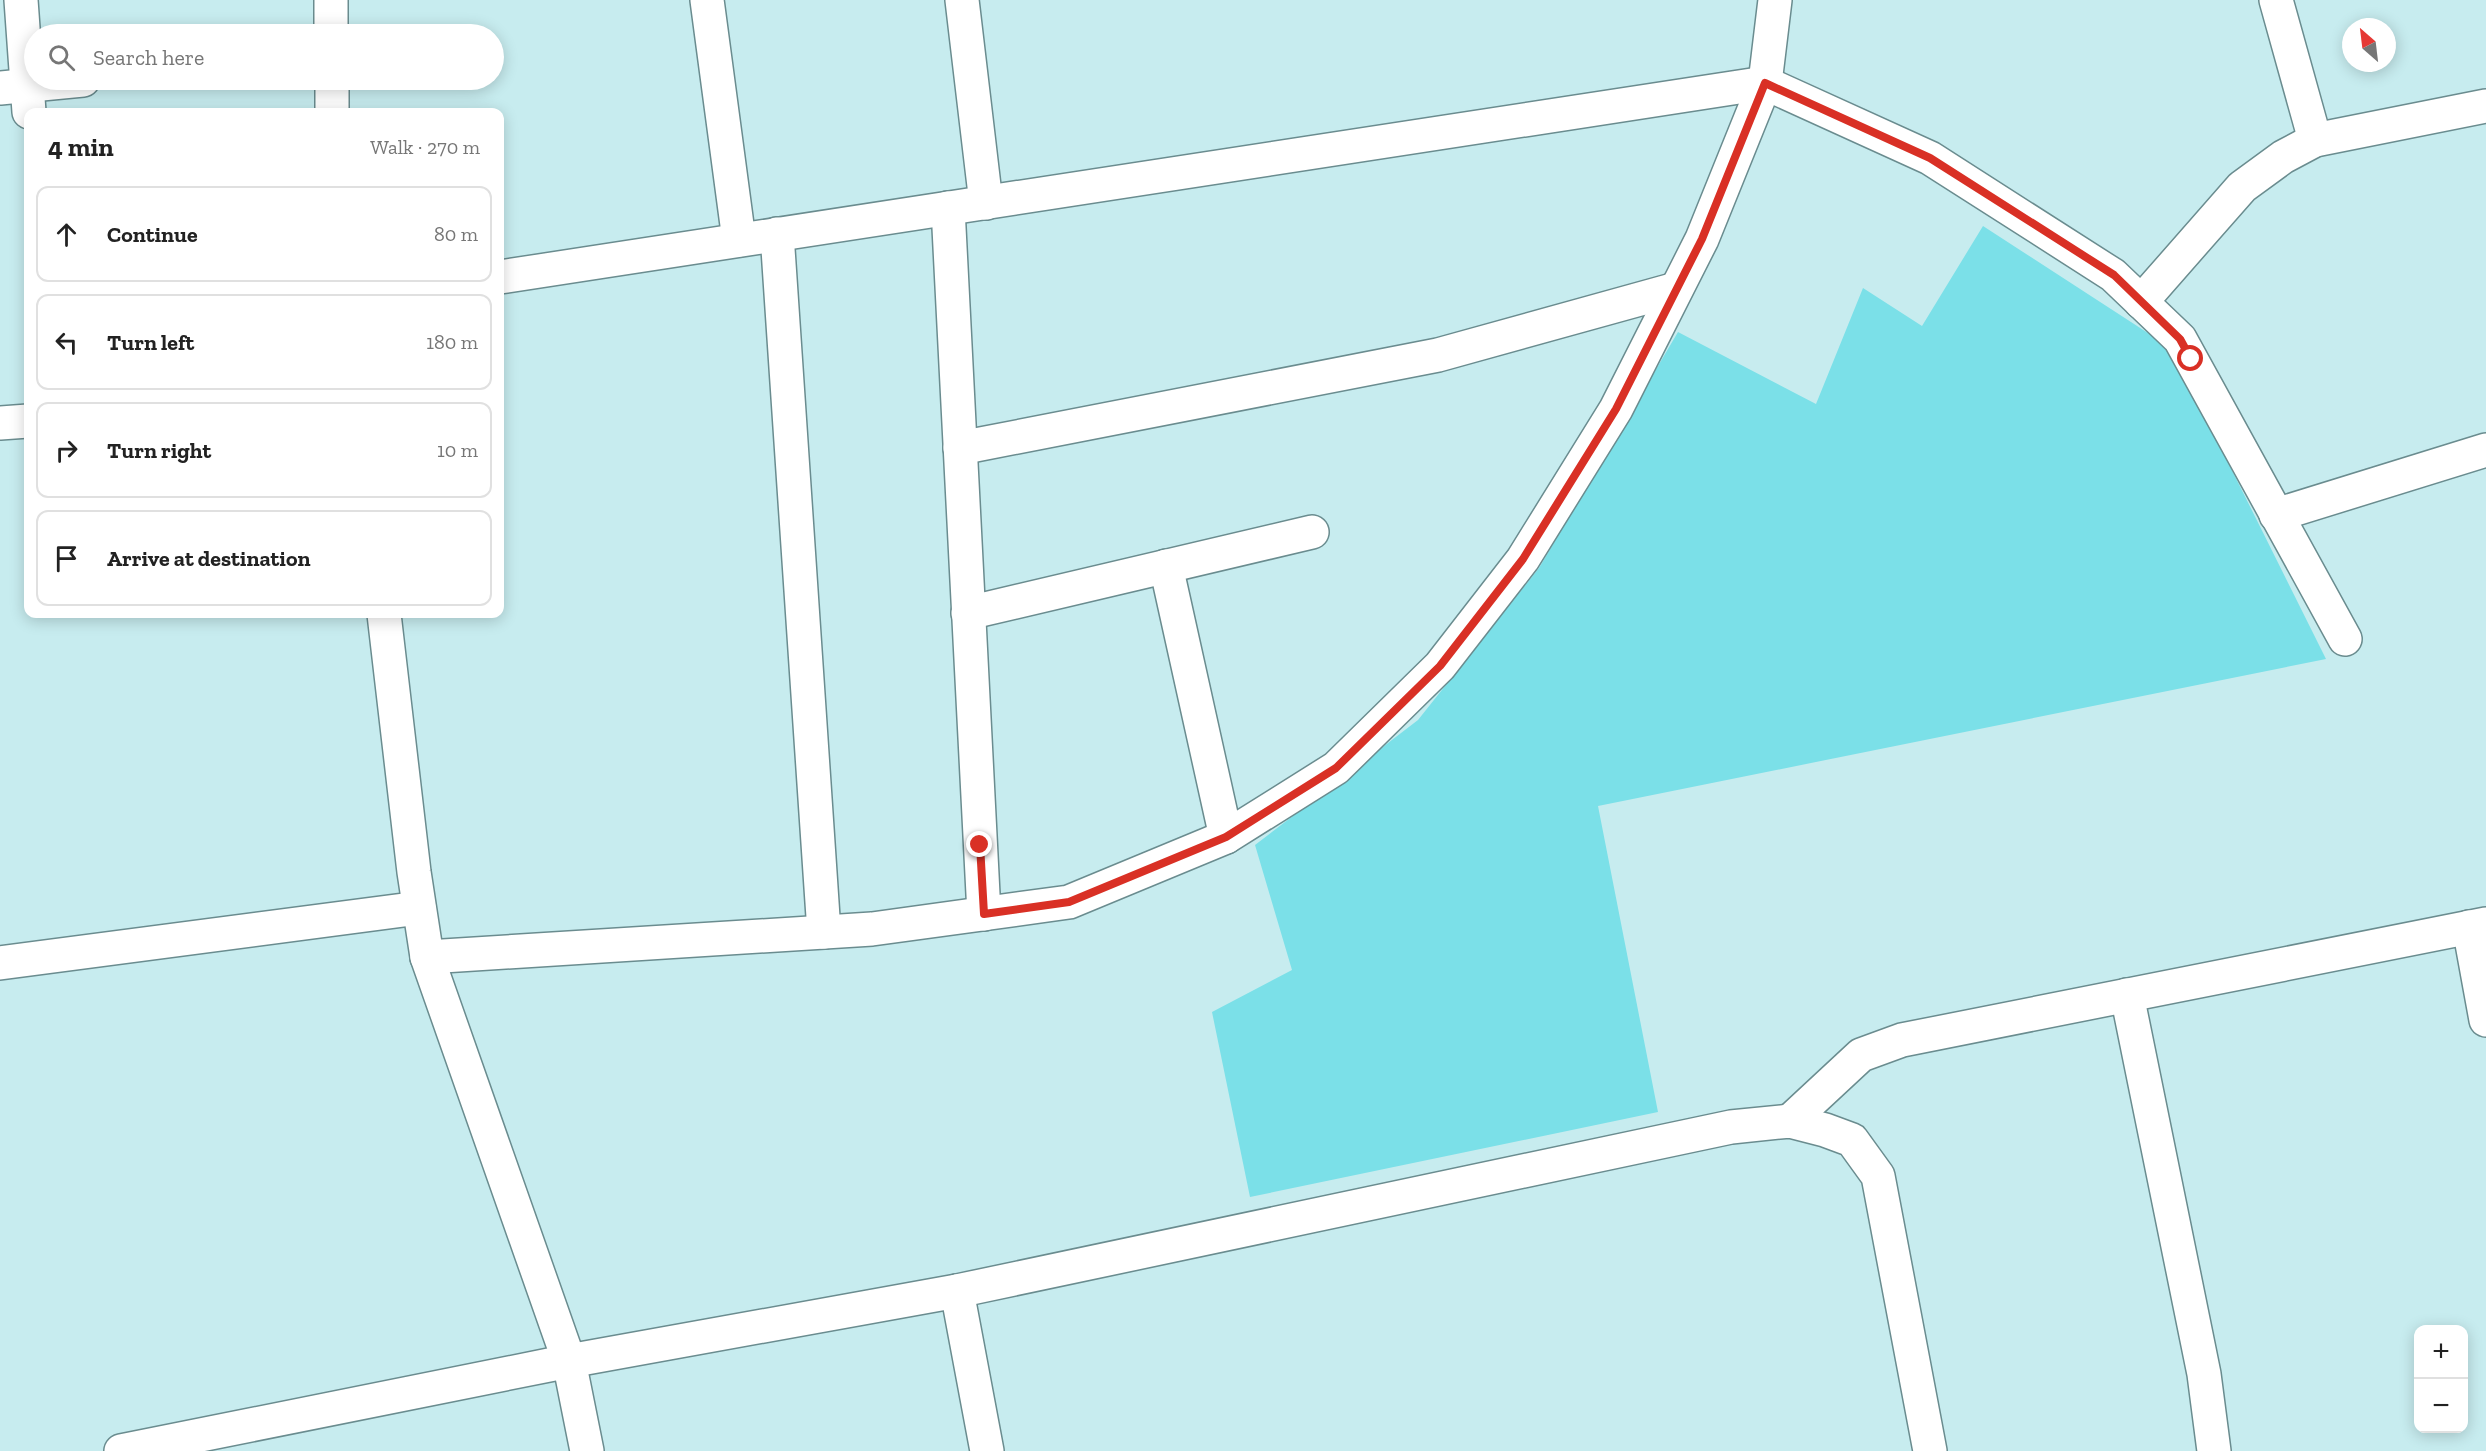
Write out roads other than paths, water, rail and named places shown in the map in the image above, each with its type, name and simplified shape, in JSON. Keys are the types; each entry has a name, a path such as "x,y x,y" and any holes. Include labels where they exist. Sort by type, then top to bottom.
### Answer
{"street":[{"path":"21,0 19,95 40,90"},
{"path":"331,0 331,24"},
{"path":"706,0 739,240"},
{"path":"962,0 986,203"},
{"path":"427,957 872,929 1069,902 1226,837 1336,768 1440,666 1523,559 1616,409 1702,239 1765,83 1775,0"},
{"path":"2276,0 2315,140"},
{"path":"504,276 1765,83 1930,158 2114,275 2180,339 2345,639"},
{"path":"332,90 332,108"},
{"path":"2140,302 2242,187 2283,157 2315,140 2486,106"},
{"path":"948,208 984,914"},
{"path":"777,234 824,932"},
{"path":"960,448 1437,355 1676,289"},
{"path":"0,423 24,421"},
{"path":"2276,515 2486,450"},
{"path":"968,613 1312,532"},
{"path":"1166,566 1226,837"},
{"path":"384,618 419,908 427,957 568,1361 587,1451"},
{"path":"0,963 419,908"},
{"path":"1790,1121 1861,1055 1902,1040 2478,925 2486,1020"},
{"path":"2127,995 2204,1374 2214,1451"},
{"path":"121,1451 568,1361 957,1292 1731,1127 1790,1121 1852,1140 1878,1176 1930,1451"},
{"path":"957,1292 987,1451"}]}
